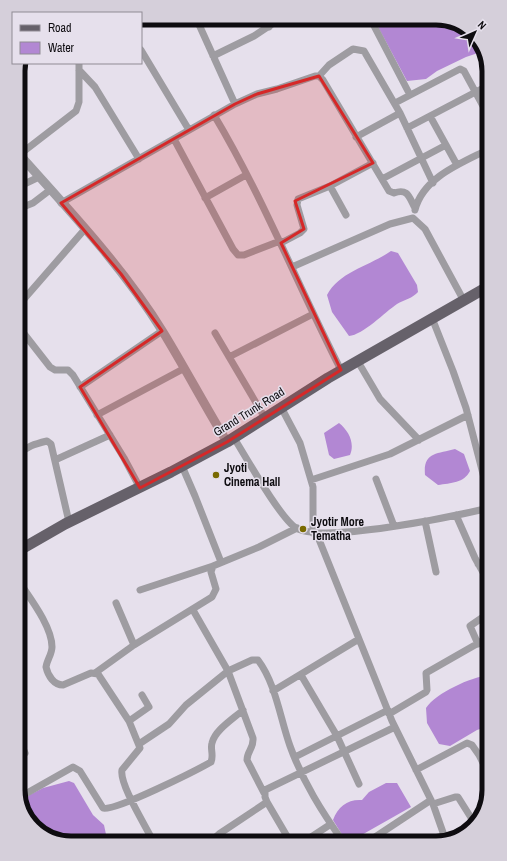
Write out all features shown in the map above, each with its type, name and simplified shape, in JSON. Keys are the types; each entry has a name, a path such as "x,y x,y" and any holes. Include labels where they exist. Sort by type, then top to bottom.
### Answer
{"main road":[{"name":"Grand Trunk Road","path":"25,547 69,522 140,488 230,440 357,360 482,290"}],"street":[{"path":"199,25 235,104"},
{"path":"213,56 254,36 272,25"},
{"path":"374,25 410,95"},
{"path":"61,203 235,104 257,94 277,89 312,76 319,76 334,60 353,49 361,49 368,56 400,113 433,183"},
{"path":"142,52 189,130"},
{"path":"25,149 76,111 79,102 79,67"},
{"path":"79,67 95,87 139,159"},
{"path":"394,103 460,69 464,71 482,104"},
{"path":"319,76 391,193 401,190 405,192 415,208"},
{"path":"407,128 482,88"},
{"path":"356,136 400,113"},
{"path":"214,116 281,242 313,314 341,370"},
{"path":"430,116 457,165"},
{"path":"174,139 238,256 281,242 304,230 297,205 298,199 330,186 373,163"},
{"path":"382,178 421,157 446,146"},
{"path":"413,218 415,208 421,195 433,183 444,173 482,152"},
{"path":"25,161 85,229 121,274 162,331 184,369 230,440 285,517 297,528 314,532 344,532 394,526 482,509"},
{"path":"205,198 246,175"},
{"path":"25,183 39,176"},
{"path":"330,186 346,215"},
{"path":"25,206 32,203 50,190"},
{"path":"292,267 390,224 413,218"},
{"path":"413,218 425,229 464,301"},
{"path":"25,298 85,229"},
{"path":"228,357 313,314"},
{"path":"432,318 453,371 468,415 482,470"},
{"path":"80,387 162,331"},
{"path":"215,332 264,418"},
{"path":"25,335 50,367 55,370 68,370 110,435 140,488"},
{"path":"357,360 380,399 419,440"},
{"path":"97,415 184,369"},
{"path":"281,407 297,436 311,480 314,499 314,532 388,712 432,802 446,835"},
{"path":"311,480 379,458 468,415"},
{"path":"55,460 110,435"},
{"path":"25,449 29,446 47,441 51,444 69,522"},
{"path":"182,466 221,562"},
{"path":"376,479 394,526"},
{"path":"456,515 482,571"},
{"path":"425,520 436,572"},
{"path":"140,590 213,566 259,547 297,528"},
{"path":"478,564 482,563"},
{"path":"25,591 37,610 51,638 52,649 46,667 52,679 59,685 63,685 95,673 134,645 194,610 215,594 216,589 212,572 213,566"},
{"path":"116,603 134,645"},
{"path":"194,610 228,671 254,744 247,756 247,760 267,802 287,836"},
{"path":"478,644 470,626 482,618"},
{"path":"273,691 359,639"},
{"path":"294,757 426,692 426,673 482,641"},
{"path":"139,744 169,724 191,700 228,671 252,660 258,660 273,691 294,757 301,773 315,802 339,836"},
{"path":"95,673 102,679 129,721 139,744 139,751 124,767 121,773 132,800 150,836"},
{"path":"301,675 337,736 359,784"},
{"path":"129,721 149,707 142,696"},
{"path":"25,794 73,767 80,771 103,808 108,809 132,800 211,762 213,757 211,745 215,735 243,710"},
{"path":"264,793 268,788 395,727"},
{"path":"416,770 467,743 472,744 482,761"},
{"path":"377,836 432,802 455,797 458,797 472,819"},
{"path":"216,836 267,802"},
{"path":"313,836 331,824"}],"highlighted area":[{"path":"319,76 373,163 295,201 304,229 281,243 341,370 227,442 140,488 80,387 162,331 121,274 61,203 235,104 257,94"}],"water":[{"path":"377,25 439,25 451,27 455,29 455,52 478,52 437,71 426,79 407,81"},
{"path":"391,251 398,253 417,285 418,292 397,304 361,332 349,336 332,312 327,295 347,274"},
{"path":"339,423 348,433 352,446 350,455 334,459 329,455 324,433"},
{"path":"455,449 464,454 470,471 461,480 438,485 425,475 426,462 432,455"},
{"path":"482,676 482,728 450,746 439,744 427,723 426,708 431,702 446,691"},
{"path":"69,781 74,783 93,815 104,825 106,836 68,836 56,834 41,825 30,811 26,797 43,788"},
{"path":"386,783 397,783 411,807 360,836 343,836 333,820 335,815 344,804 362,800 369,792"}],"place":[{"name":"Jyoti Cinema Hall","path":"216,475"},
{"name":"Jyotir More Tematha","path":"303,529"}]}
